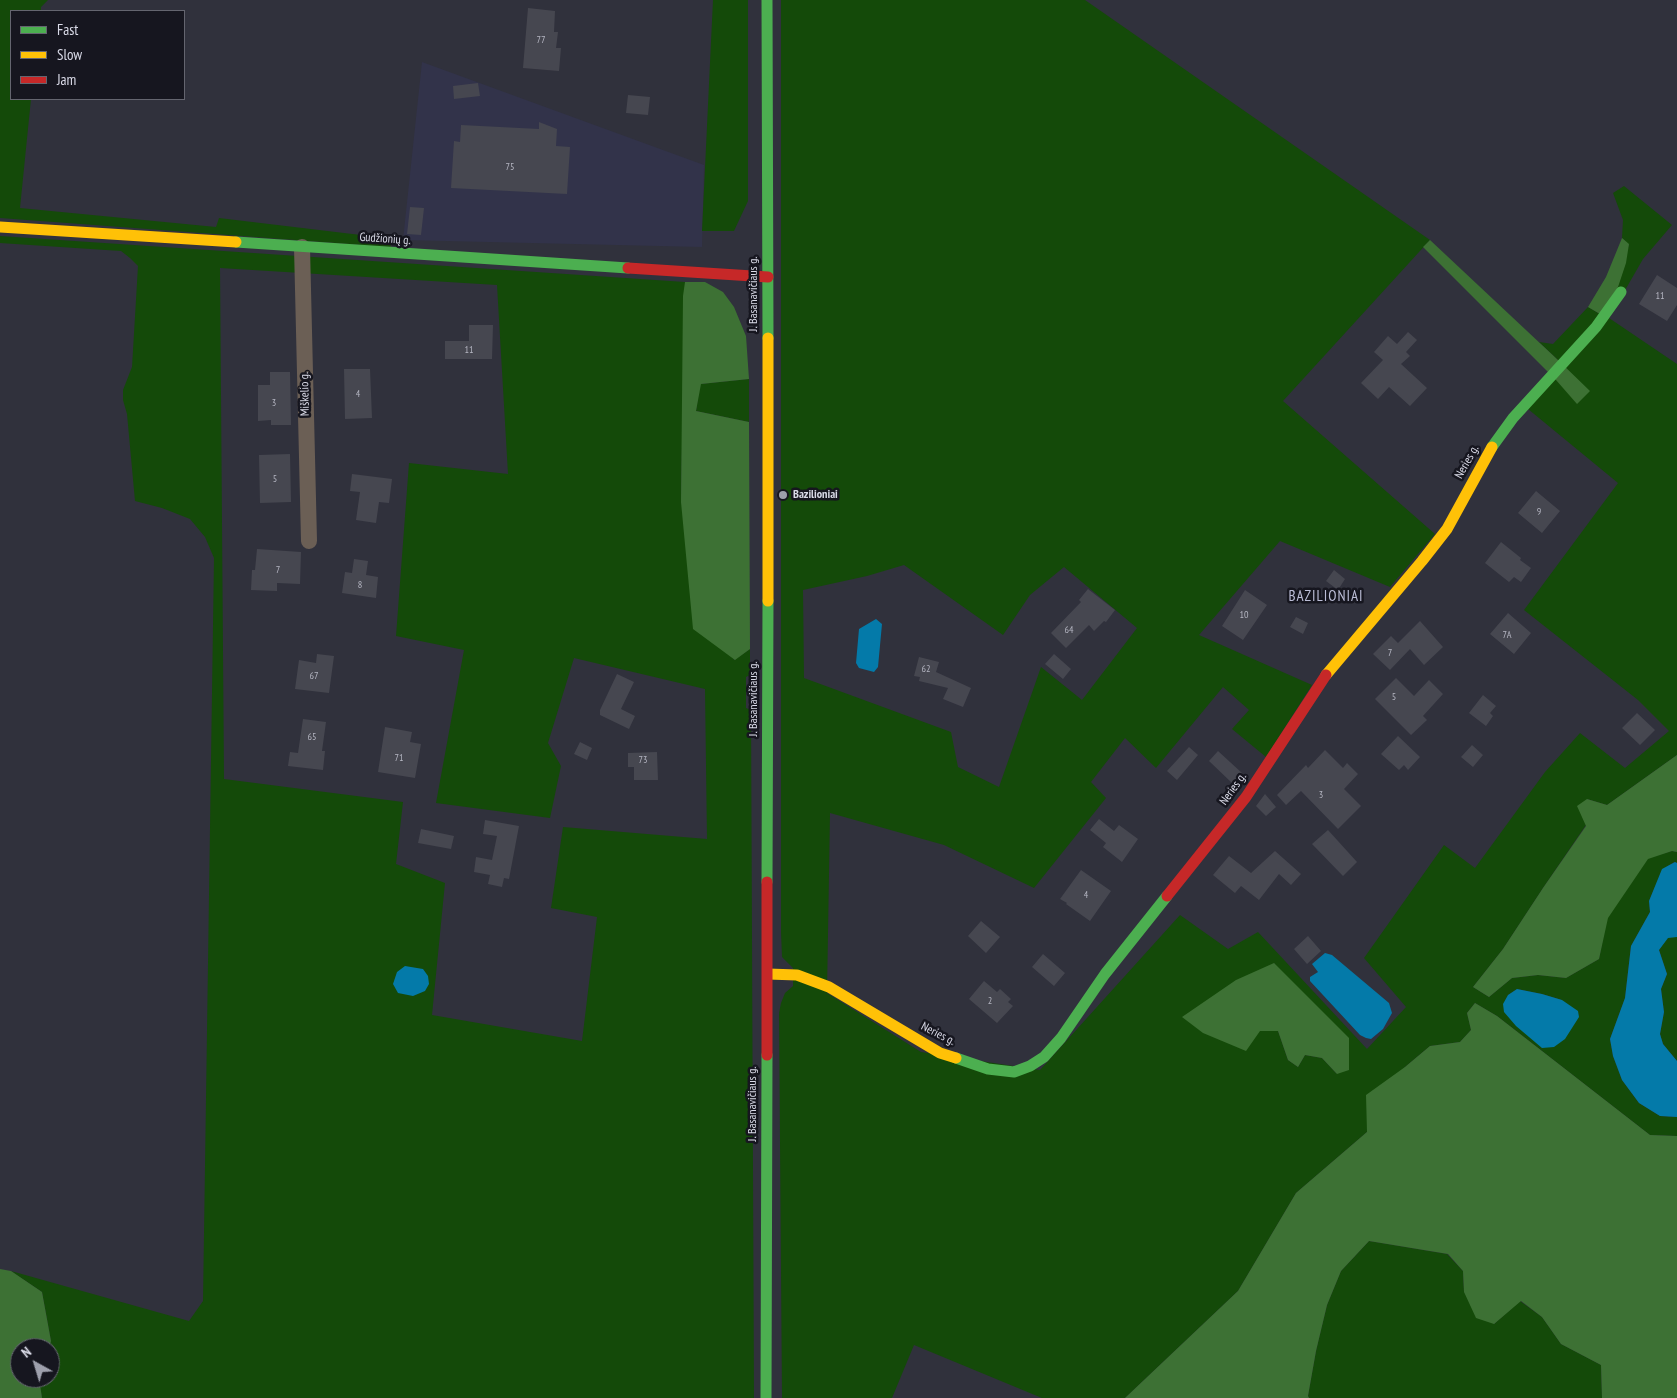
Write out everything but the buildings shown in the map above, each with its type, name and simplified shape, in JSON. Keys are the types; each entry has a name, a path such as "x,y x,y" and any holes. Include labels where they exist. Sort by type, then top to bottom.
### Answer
{"street":[{"name":"J. Basanavičiaus g.","path":"766,1398 768,974 767,0"},
{"name":"Gudžionių g.","path":"0,228 768,277"},
{"name":"Miškelio g.","path":"302,247 309,541"},
{"name":"Neries g.","path":"768,974 797,975 829,986 940,1053 988,1069 1014,1072 1030,1066 1044,1057 1061,1038 1105,974 1246,797 1321,681 1447,529 1493,445 1513,418 1596,327 1621,292"}],"shaded area":[{"path":"422,62 704,165 702,247 403,240"}],"green space":[{"path":"0,0 48,0 41,7 41,10 10,10 10,100 31,100 20,208 216,227 219,218 394,239 390,247 0,218"},
{"path":"713,0 748,0 748,201 734,231 702,231"},
{"path":"781,0 1085,0 1430,240 1283,401 1435,534 1390,587 1280,541 1199,635 1312,685 1266,757 1232,729 1249,710 1223,687 1156,768 1125,738 1091,782 1106,798 1034,888 944,845 830,813 827,993 921,1052 1040,1070 1180,915 1228,949 1258,932 1367,1049 1406,1007 1364,958 1444,845 1475,868 1545,772 1580,733 1625,768 1669,731 1638,700 1524,610 1618,483 1528,409 1559,361 1539,342 1553,344 1588,307 1600,314 1629,245 1622,238 1623,220 1613,193 1624,186 1672,225 1643,259 1609,318 1677,364 1677,755 1607,805 1587,799 1586,825 1503,949 1473,987 1489,997 1512,978 1538,975 1566,978 1599,959 1607,918 1648,858 1672,851 1677,852 1677,863 1674,862 1662,870 1649,901 1650,912 1631,946 1625,998 1610,1039 1613,1056 1622,1080 1639,1103 1660,1116 1677,1117 1677,1136 1650,1135 1497,1016 1475,1003 1467,1013 1471,1030 1460,1042 1430,1046 1405,1067 1367,1132 1296,1193 1238,1291 1125,1398 1042,1398 914,1345 892,1398 782,1398 779,1013 785,993 793,986 793,968 782,957","holes":["904,565 1003,635 1030,595 1064,567 1137,628 1082,700 1041,667 999,787 958,767 951,732 804,678 803,590 867,576","1274,963 1337,1074 1322,1058 1305,1055 1298,1067 1288,1060 1278,1031 1260,1031","1517,989 1562,1000 1508,995"]},
{"path":"0,236 685,282 681,502 734,660 750,649 750,675 746,677 746,708 751,710 754,1398 42,1398 40,1388 60,1388 60,1338 50,1338 42,1292 11,1271 189,1321 203,1301 214,558 205,537 190,519 162,508 135,501 123,390 132,367 138,266 121,251 0,243","holes":["220,268 497,285 508,474 409,463 396,636 464,650 436,803 550,818 561,766 548,743 574,658 705,689 707,839 563,827 551,908 597,917 582,1041 432,1015 445,883 396,864 403,802 224,779"]},
{"path":"1622,238 1629,244 1626,263 1618,287 1600,314 1588,307 1606,277"},
{"path":"1430,240 1590,391 1577,404 1556,380 1423,247"},
{"path":"685,282 705,282 723,292 734,307 746,336 749,379 701,384 696,411 749,422 750,649 735,660 693,629 681,502 683,296"},
{"path":"749,379 749,422 696,411 700,384"},
{"path":"1677,755 1677,852 1672,851 1648,859 1608,918 1599,959 1566,978 1538,975 1512,978 1489,997 1473,987 1503,949 1586,826 1577,806 1587,799 1607,805"},
{"path":"1668,937 1677,937 1677,1061 1663,1044 1660,1034 1664,1012 1661,989 1667,974 1659,950"},
{"path":"1274,963 1349,1038 1349,1070 1337,1074 1322,1058 1305,1055 1298,1067 1288,1060 1278,1031 1260,1031 1246,1051 1203,1033 1182,1017 1236,980"},
{"path":"1475,1003 1497,1016 1650,1135 1677,1136 1677,1398 1602,1398 1601,1365 1561,1344 1542,1317 1521,1301 1494,1324 1476,1318 1464,1292 1463,1271 1448,1254 1369,1241 1341,1271 1327,1305 1316,1351 1309,1398 1125,1398 1238,1291 1296,1193 1367,1132 1366,1095 1430,1046 1460,1042 1471,1030 1467,1013"},
{"path":"1369,1241 1447,1254 1463,1271 1464,1292 1494,1324 1520,1301 1542,1317 1561,1344 1601,1365 1602,1398 1309,1398 1316,1351 1327,1305 1341,1271"},
{"path":"0,1269 11,1271 42,1292 50,1338 10,1338 10,1388 40,1388 42,1398 0,1398"}],"water":[{"path":"876,619 882,624 878,667 874,672 859,668 856,663 859,629"},
{"path":"1675,862 1677,863 1677,937 1668,938 1659,950 1667,974 1661,989 1664,1012 1660,1034 1663,1044 1677,1061 1677,1117 1660,1116 1639,1103 1622,1080 1613,1056 1610,1039 1625,998 1631,946 1650,912 1649,901 1662,869"},
{"path":"1325,953 1332,955 1389,1003 1392,1013 1383,1029 1371,1039 1360,1035 1310,981 1310,977 1318,972 1312,964"},
{"path":"405,966 423,969 428,976 429,984 425,991 413,996 398,993 393,984 397,972"},
{"path":"1517,989 1562,1000 1578,1011 1579,1017 1565,1039 1554,1047 1542,1048 1516,1026 1504,1012 1503,1004 1508,995"}],"traffic: fast":[{"path":"767,0 768,338"},
{"path":"236,242 628,268"},
{"path":"1492,447 1513,418 1596,327 1621,292"},
{"path":"767,882 768,601"},
{"path":"956,1058 988,1069 1014,1072 1030,1066 1044,1057 1061,1038 1105,974 1167,896"},
{"path":"766,1398 767,1055"}],"traffic: slow":[{"path":"0,227 236,242"},
{"path":"768,338 768,601"},
{"path":"1326,675 1447,529 1492,447"},
{"path":"768,974 797,975 829,987 940,1053 956,1058"}],"traffic: jam":[{"path":"628,268 768,277"},
{"path":"1167,896 1246,797 1326,675"},
{"path":"767,882 767,1055"}],"place":[{"name":"Bazilioniai","path":"783,495"}],"district":[{"name":"BAZILIONIAI","path":"1326,597"}]}
